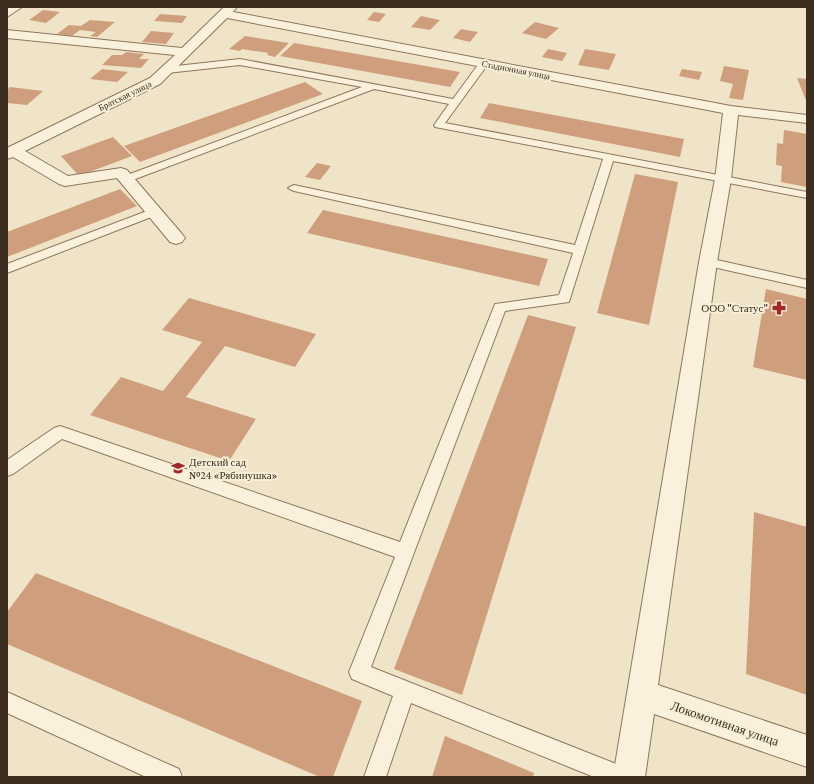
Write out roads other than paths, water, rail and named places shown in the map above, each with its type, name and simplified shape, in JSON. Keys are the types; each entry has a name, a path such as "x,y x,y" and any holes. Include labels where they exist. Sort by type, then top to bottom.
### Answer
{"street":[{"path":"7,13 16,7"},
{"name":"Братская улица","path":"10,153 155,81 228,10"},
{"name":"Стадионная улица","path":"228,10 483,64 731,110 807,119"},
{"path":"7,34 186,52"},
{"path":"629,777 643,695 708,262 723,179 731,110"},
{"path":"10,153 65,181 121,173 176,238"},
{"name":"Локомотивная улица","path":"643,695 807,751"}],"lane":[{"path":"167,70 240,62 456,102"},
{"path":"483,64 439,125 807,195"},
{"path":"126,179 374,86"},
{"path":"609,157 564,299 500,307 359,672 621,777"},
{"path":"294,188 579,250"},
{"path":"7,269 155,212"},
{"path":"708,262 807,284"},
{"path":"7,469 60,432 406,552"},
{"path":"375,777 405,690"},
{"path":"7,702 171,777"}],"place":[{"name":"ООО \"Статус\"","path":"779,308"},
{"name":"Детский сад №24 «Рябинушка»","path":"178,468"}]}
